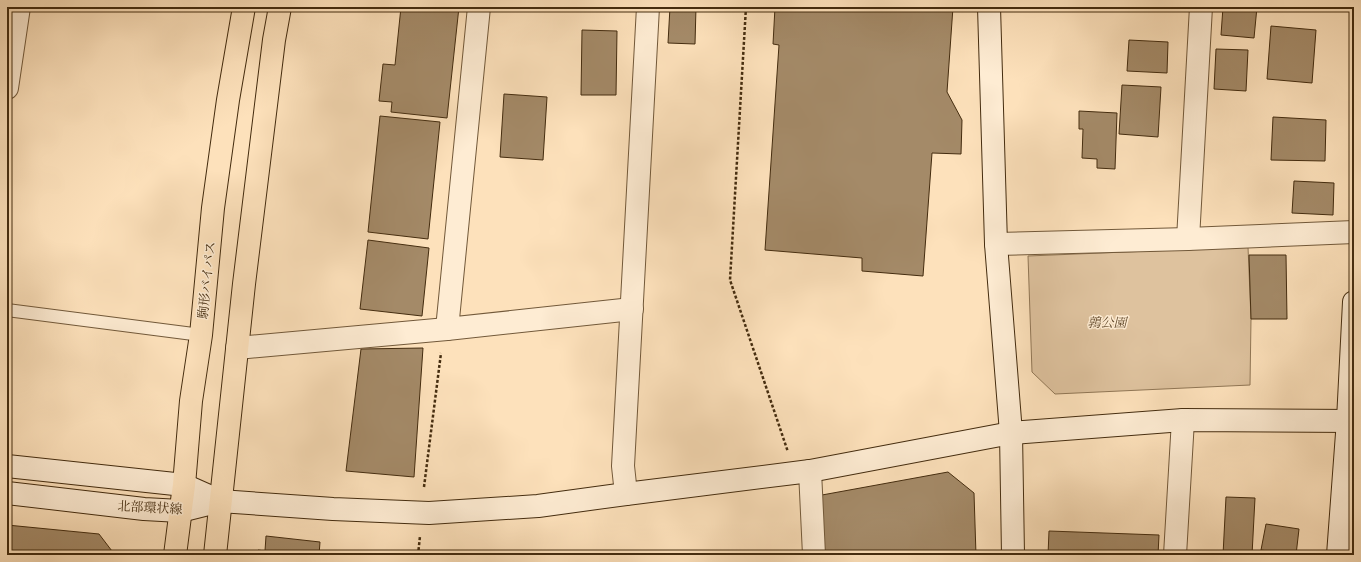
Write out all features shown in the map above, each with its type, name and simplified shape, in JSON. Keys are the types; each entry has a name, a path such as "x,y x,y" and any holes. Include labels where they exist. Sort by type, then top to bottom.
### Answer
{"main road":[{"name":"駒形バイパス","path":"175,555 184,485 191,401 201,335 214,201 228,100 244,7"},
{"path":"215,555 237,348 271,64 280,7"}],"street":[{"path":"7,88 20,7"},
{"path":"447,329 479,7"},
{"path":"626,494 623,466 648,7"},
{"path":"989,7 996,244 1011,433 1013,555"},
{"path":"1188,239 1200,7"},
{"path":"996,244 1188,239 1354,232"},
{"path":"1338,555 1351,421 1354,302"},
{"path":"237,348 447,329 632,309"},
{"path":"1175,555 1184,420"},
{"path":"220,501 333,509 429,513 538,506 802,472 1011,433 1184,420 1351,421"},
{"name":"北部環状線","path":"7,466 184,485 220,501"},
{"path":"802,472 814,555"},
{"name":"北部環状線","path":"7,493 144,509 180,511 220,501"}],"lane":[{"path":"7,310 201,335"}],"path":[{"path":"746,7 730,280 802,472"},
{"path":"424,487 442,342 447,329"},
{"path":"418,555 420,533"}],"green space":[{"name":"鶉公園","path":"1248,247 1251,319 1250,385 1055,394 1032,372 1028,256"}],"building":[{"path":"401,7 459,7 447,118 391,112 392,102 379,101 383,64 395,65"},
{"path":"670,7 696,7 695,44 668,43"},
{"path":"775,7 953,7 947,92 962,120 961,154 932,153 923,276 862,271 862,258 765,250 779,45 773,44"},
{"path":"1223,7 1257,7 1254,38 1221,35"},
{"path":"1271,26 1316,30 1312,83 1267,79"},
{"path":"582,30 617,31 616,95 581,95"},
{"path":"1129,40 1168,42 1167,73 1127,71"},
{"path":"1216,49 1248,50 1246,91 1214,89"},
{"path":"1122,85 1161,87 1158,137 1119,134"},
{"path":"504,94 547,97 543,160 500,157"},
{"path":"1079,111 1117,113 1115,169 1097,168 1097,159 1082,158 1083,129 1079,129"},
{"path":"380,116 440,122 428,239 368,232"},
{"path":"1273,117 1326,120 1325,161 1271,160"},
{"path":"1294,181 1334,183 1333,215 1292,213"},
{"path":"368,240 429,248 422,316 360,309"},
{"path":"1249,255 1286,255 1287,319 1251,319"},
{"path":"423,348 414,477 346,471 361,349"},
{"path":"948,472 974,493 976,555 823,555 822,495"},
{"path":"1226,497 1255,498 1252,555 1223,555"},
{"path":"1266,524 1299,529 1296,555 1261,550"},
{"path":"7,525 99,534 115,555 7,555"},
{"path":"1049,531 1159,535 1158,555 1048,555"},
{"path":"266,536 320,542 319,555 257,555 258,550 265,551"}]}
